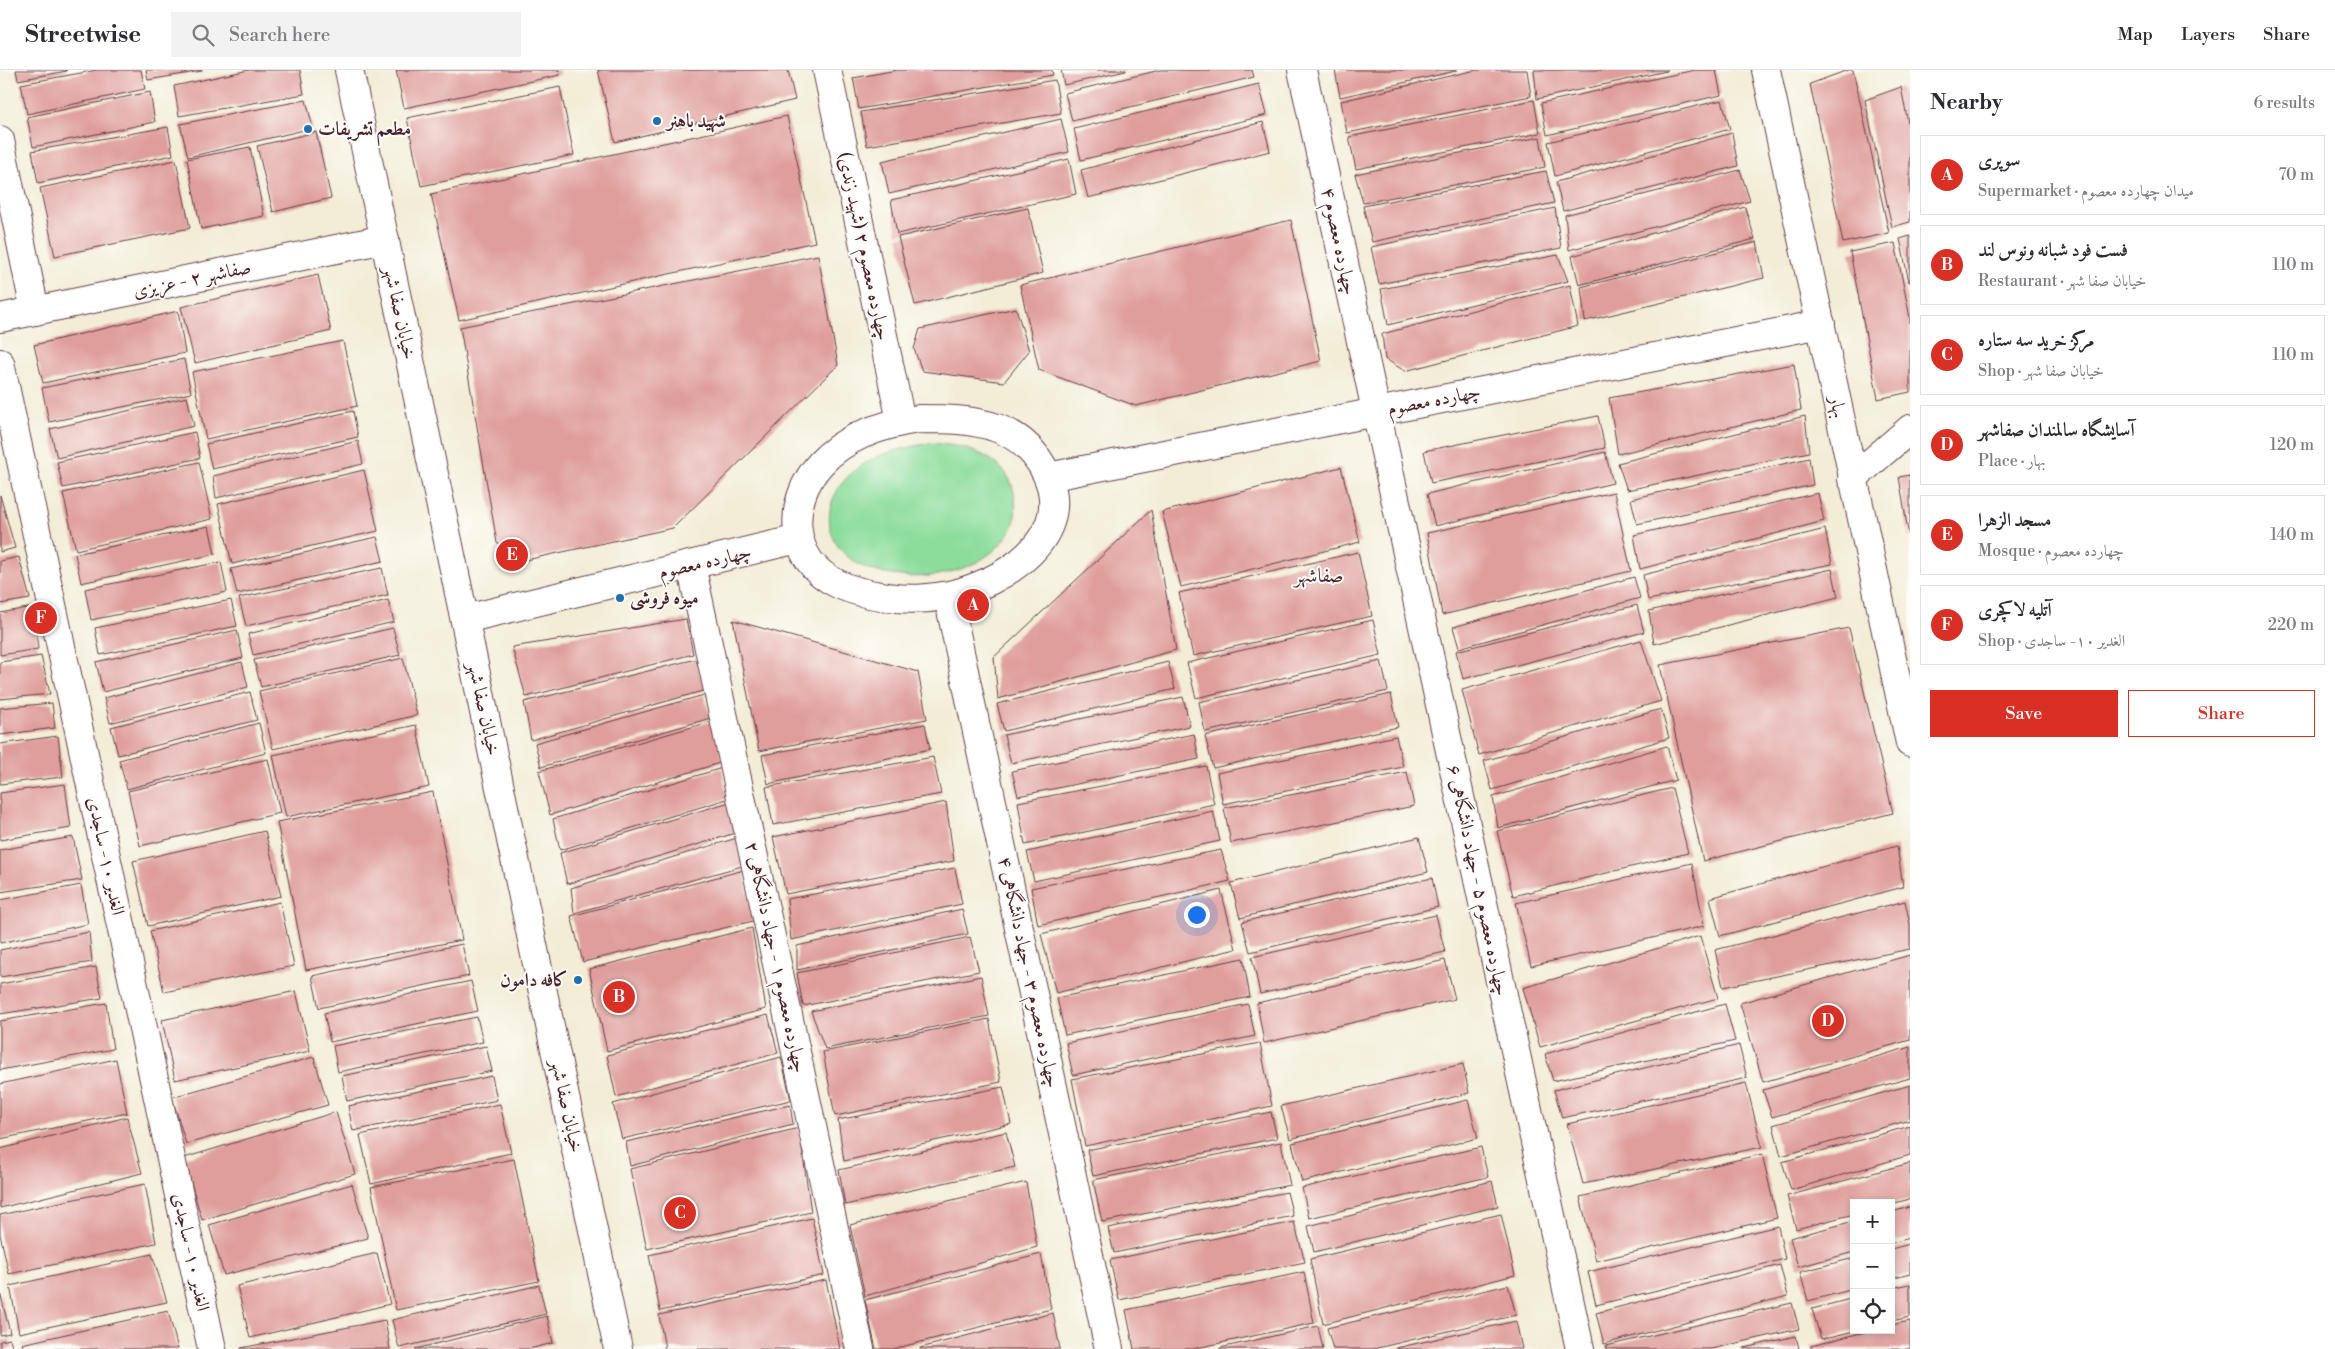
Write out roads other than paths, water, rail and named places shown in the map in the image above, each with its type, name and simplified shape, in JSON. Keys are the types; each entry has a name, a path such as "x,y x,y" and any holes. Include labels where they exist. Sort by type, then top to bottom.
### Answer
{"street":[{"name":"خیابان صفا شهر","path":"349,70 618,1349"},
{"name":"چهارده معصوم ۲ (شهید زندی)","path":"827,70 901,421"},
{"name":"چهارده معصوم ۴","path":"1302,70 1376,412"},
{"name":"بهار","path":"1766,70 1821,324 1852,480 1910,743"},
{"path":"0,140 35,311"},
{"name":"صفاشهر ۲ - عزیزی","path":"0,318 385,239"},
{"name":"چهارده معصوم","path":"1048,477 1821,324"},
{"name":"الغدیر ۱۰- ساجدی","path":"0,363 212,1349"},
{"name":"چهارده معصوم ۵ - جهاد دانشگاهی ۶","path":"1376,412 1580,1349"},
{"path":"958,419 997,428 1015,436 1030,449 1040,461 1048,477 1052,493 1050,523 1042,539 1030,555 1000,577 948,596 890,598 860,592 836,583 820,572 808,557 798,539 798,506 802,491 822,462 840,447 864,433 901,421 958,419"},
{"path":"1852,480 1910,429"},
{"name":"چهارده معصوم","path":"465,619 798,539"},
{"name":"چهارده معصوم ۱ - جهاد دانشگاهی ۲","path":"691,565 860,1349"},
{"name":"چهارده معصوم ۳ - جهاد دانشگاهی ۴","path":"948,596 1109,1349"}],"place":[{"name":"شهید باهنر","path":"657,121"},
{"name":"مطعم تشريفات","path":"308,129"},
{"name":"مسجد الزهرا","path":"512,555"},
{"name":"میوه فروشی","path":"620,598"},
{"name":"سوپری","path":"973,605"},
{"name":"آتلیه لاکچری","path":"41,618"},
{"name":"کافه دامون","path":"578,980"},
{"name":"فست فود شبانه ونوس لند","path":"619,997"},
{"name":"آسایشگاه سالمندان صفاشهر","path":"1828,1021"},
{"name":"مرکز خرید سه ستاره","path":"680,1213"}],"district":[{"name":"صفاشهر","path":"1319,576"}]}
